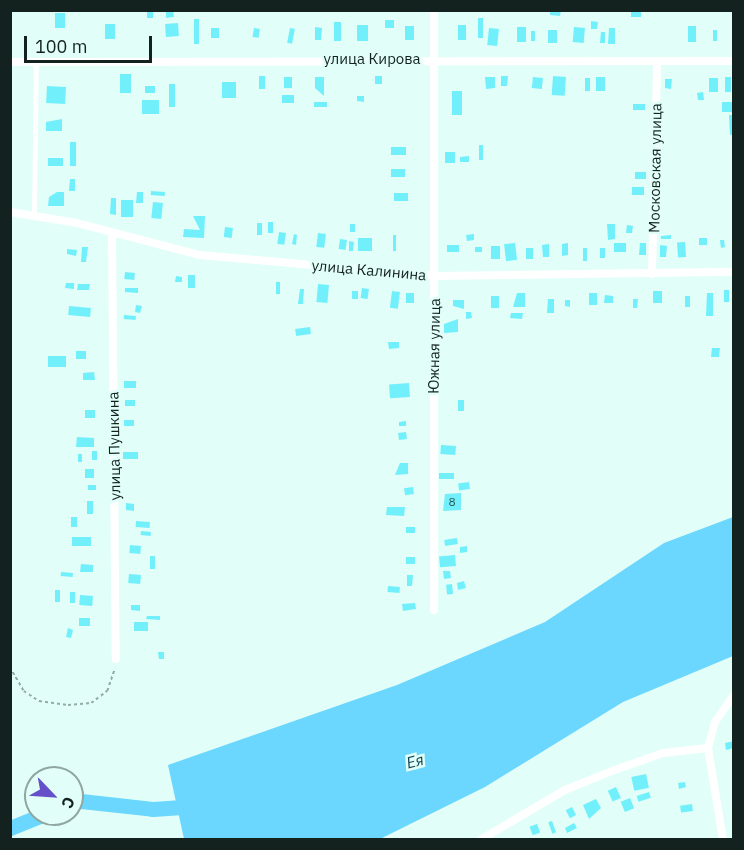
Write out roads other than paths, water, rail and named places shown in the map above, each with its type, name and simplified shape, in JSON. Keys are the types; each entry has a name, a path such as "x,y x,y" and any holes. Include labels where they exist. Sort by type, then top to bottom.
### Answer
{"street":[{"name":"Южная улица","path":"434,10 432,59 435,276 434,610"},
{"name":"улица Кирова","path":"10,62 432,59 734,62"},
{"name":"Московская улица","path":"652,274 657,62"},
{"name":"улица Калинина","path":"10,212 112,233 200,255 435,276 734,272"},
{"name":"улица Пушкина","path":"112,233 116,659"},
{"path":"723,840 708,748 715,722 734,695"},
{"path":"480,840 565,790 612,771 663,753 708,748"}],"lane":[{"path":"34,216 36,62"}],"water":[{"path":"733,517 733,656 623,702 485,787 380,839 184,839 168,765 397,685 545,622 664,543"}],"waterway":[{"name":"Ея","path":"84,801 153,809 196,806"},
{"name":"Ея","path":"10,828 24,822"}]}
